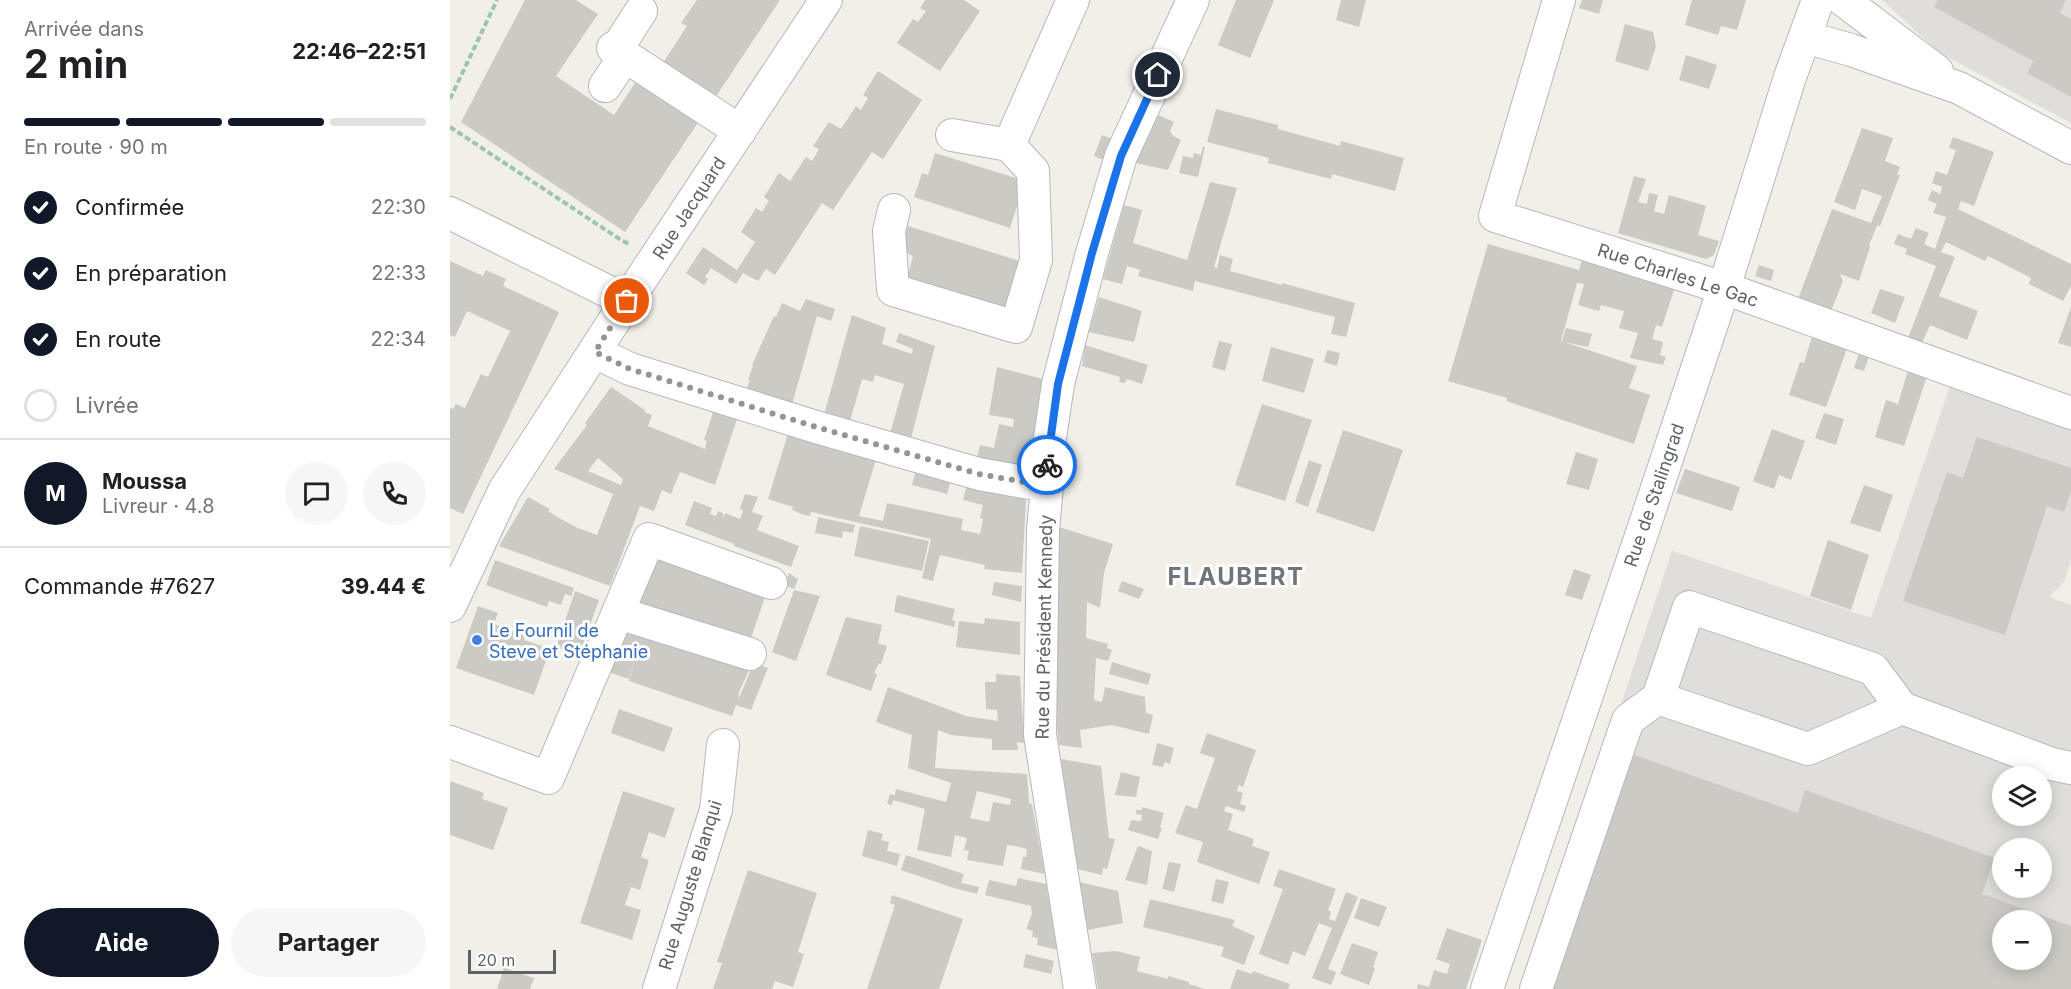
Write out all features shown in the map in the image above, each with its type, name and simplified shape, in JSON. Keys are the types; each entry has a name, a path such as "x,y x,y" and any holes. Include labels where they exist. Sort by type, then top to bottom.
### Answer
{"street":[{"name":"Rue Jacquard","path":"450,606 504,491 826,0"},
{"path":"1009,145 1073,0"},
{"name":"Rue du Président Kennedy","path":"1080,989 1040,735 1043,530 1047,458 1058,384 1092,253 1121,156 1193,0"},
{"name":"Rue Charles Le Gac","path":"1559,0 1495,216 1724,288 2071,413"},
{"path":"1818,2 1959,88 2071,148"},
{"name":"Rue de Stalingrad","path":"1488,989 1497,955 1724,288 1790,77 1818,2"},
{"path":"605,86 618,52 641,11"},
{"path":"1805,37 1851,50 1959,88"},
{"path":"618,52 740,131"},
{"path":"894,210 890,231 893,290 1016,327 1036,260 1033,171 1009,145 952,135"},
{"path":"450,213 627,301"},
{"path":"595,352 630,369 816,427 979,474 1047,486"},
{"path":"450,742 548,778 649,539 771,583"},
{"path":"1536,989 1628,720 1658,698 1689,607 1873,669 1902,708 2052,764 2071,768"},
{"path":"618,613 750,654"},
{"path":"1658,698 1808,749 1902,708"},
{"name":"Rue Auguste Blanqui","path":"659,989 716,810 723,745"}],"path":[{"path":"450,99 496,0"},
{"path":"450,127 621,240 657,256"}],"shaded area":[{"path":"1882,0 2071,0 2071,123 1940,53"},
{"path":"1950,386 2071,427 2071,561 2064,582 2049,597 2071,605 2071,989 2020,970 2052,970 2052,910 1992,910 1992,960 1586,810 1672,551 1871,618"}],"building":[{"path":"525,0 576,0 598,14 556,76 614,115 637,80 699,121 625,232 461,122"},
{"path":"697,0 780,0 715,98 663,63 687,26 681,23"},
{"path":"925,0 964,0 980,11 940,71 897,43 913,19 918,22 926,11 920,8"},
{"path":"1236,0 1274,0 1250,58 1218,45"},
{"path":"1341,0 1366,0 1359,27 1336,20"},
{"path":"1582,0 1603,0 1599,14 1579,8"},
{"path":"1692,0 1746,0 1737,30 1721,26 1718,35 1685,25"},
{"path":"1938,0 2066,0 2060,13 2071,19 2071,97 2027,73 2033,61 1934,7"},
{"path":"1625,24 1653,32 1656,46 1648,71 1615,61"},
{"path":"1686,55 1717,65 1709,89 1679,80"},
{"path":"878,71 922,100 883,159 872,152 833,210 822,203 775,275 766,269 758,281 743,273 736,284 711,268 705,277 708,279 704,285 686,273 703,247 737,270 755,242 741,232 756,208 762,212 769,201 764,197 779,173 790,181 806,157 812,161 819,149 813,146 829,122 841,129 856,106 861,110 868,98 863,95"},
{"path":"1216,109 1278,125 1278,129 1340,146 1341,141 1404,158 1395,191 1332,174 1331,179 1268,163 1269,158 1207,142"},
{"path":"1158,115 1174,122 1170,131 1173,136 1181,140 1168,170 1136,163"},
{"path":"1862,128 1893,138 1885,161 1900,167 1897,175 1900,175 1880,226 1877,226 1869,245 1859,281 1840,274 1843,281 1831,311 1798,299 1832,209 1871,223 1882,196 1862,189 1855,210 1834,202"},
{"path":"1102,135 1112,139 1103,160 1094,156"},
{"path":"1953,137 1994,152 1974,206 1961,201 1958,209 2071,264 2071,286 2063,301 2029,284 2031,278 1988,256 1985,261 1946,242 1941,252 1955,257 1939,296 1978,311 1967,340 1930,325 1922,343 1908,338 1936,266 1905,254 1907,249 1894,244 1898,234 1911,239 1916,228 1929,233 1924,244 1935,249 1946,217 1933,213 1937,204 1928,200 1932,190 1940,194 1942,187 1932,183 1936,171 1947,175 1956,150 1949,148"},
{"path":"1203,146 1205,147 1198,177 1179,173 1183,156 1193,158 1194,153 1201,155"},
{"path":"935,153 1025,181 1010,228 914,197 922,173 928,175"},
{"path":"1634,176 1646,179 1638,202 1647,204 1649,193 1658,195 1654,211 1664,214 1669,195 1706,206 1698,235 1719,241 1714,255 1706,259 1618,233"},
{"path":"1210,182 1237,188 1214,267 1217,268 1220,255 1233,259 1230,271 1355,303 1346,337 1331,334 1335,317 1195,281 1193,291 1138,276 1140,270 1127,266 1122,284 1103,279 1124,205 1142,210 1133,243 1187,260"},
{"path":"908,226 1026,263 1012,311 907,278 913,256 901,250"},
{"path":"1488,244 1579,270 1582,259 1675,287 1662,327 1656,325 1652,339 1663,342 1660,355 1666,357 1663,365 1630,358 1638,333 1619,328 1624,311 1601,305 1599,311 1578,305 1584,284 1577,283 1561,341 1566,328 1592,334 1588,347 1564,342 1637,366 1629,388 1650,395 1634,444 1506,401 1507,398 1448,381"},
{"path":"450,261 483,276 486,270 506,279 503,286 559,312 463,514 450,508 450,408 453,409 456,404 465,408 481,374 488,377 510,331 467,311 455,337 450,335"},
{"path":"1759,265 1774,270 1771,281 1755,276"},
{"path":"1880,289 1905,297 1895,323 1871,313"},
{"path":"1099,297 1142,311 1134,342 1089,332"},
{"path":"806,299 835,309 831,321 817,316 791,408 745,392 750,380 748,379 752,365 782,303 800,311"},
{"path":"2071,307 2071,347 2058,343"},
{"path":"852,315 886,328 882,344 912,354 913,349 896,342 899,333 935,346 910,442 889,437 904,384 875,375 873,382 862,379 849,425 823,418"},
{"path":"1813,333 1848,346 1826,407 1789,395 1800,362 1804,363"},
{"path":"1219,341 1232,344 1225,371 1212,367"},
{"path":"1085,345 1148,365 1142,384 1127,379 1125,383 1119,382 1120,377 1082,366"},
{"path":"1271,347 1314,359 1304,393 1262,381"},
{"path":"1327,350 1340,353 1337,366 1324,362"},
{"path":"1860,350 1870,353 1864,371 1854,368"},
{"path":"997,367 1043,379 1029,463 1023,467 977,459 980,445 994,448 999,424 1013,427 1014,419 989,415"},
{"path":"1909,367 1928,373 1904,446 1875,437 1886,400 1898,404"},
{"path":"611,387 645,410 644,412 652,415 648,426 705,449 707,441 704,440 714,409 738,416 715,485 680,472 671,494 662,490 654,511 640,506 610,586 499,546 528,497 550,509 548,511 559,518 597,535 613,494 554,469 587,425 585,423","holes":["598,458 623,479 621,485 588,471"]},
{"path":"1262,404 1312,420 1285,501 1235,485"},
{"path":"1824,413 1844,419 1836,445 1815,438"},
{"path":"1772,429 1805,441 1791,480 1779,475 1774,489 1753,481"},
{"path":"789,430 877,456 859,516 883,521 887,503 963,519 961,530 980,534 983,505 963,500 968,480 1019,492 1026,501 1022,573 984,569 985,565 940,555 933,581 922,578 931,539 811,512 810,516 804,515 792,510 793,507 768,499"},
{"path":"1343,430 1403,450 1374,532 1316,512"},
{"path":"1977,437 2071,468 2071,491 2064,512 2047,506 2005,635 1903,601 1947,472 1963,478"},
{"path":"1576,452 1598,459 1589,490 1566,484"},
{"path":"1309,460 1322,465 1308,507 1295,502"},
{"path":"917,466 952,475 947,494 912,485"},
{"path":"1685,469 1740,487 1732,511 1676,493"},
{"path":"1864,485 1893,495 1880,532 1850,523"},
{"path":"745,494 758,497 752,512 763,516 757,530 799,546 791,567 685,525 694,501 712,508 710,514 716,516 718,511 723,513 723,518 725,513 740,519 743,511 740,508"},
{"path":"818,517 855,525 853,533 843,531 842,538 815,533"},
{"path":"860,526 929,541 922,571 854,556"},
{"path":"1056,526 1113,544 1104,573 1100,608 1087,602 1086,638 1108,644 1107,648 1112,650 1108,661 1096,658 1094,700 1102,702 1105,687 1145,697 1146,713 1153,715 1149,734 1112,725 1080,730 1082,748 1059,745 1053,690"},
{"path":"1828,540 1869,555 1851,610 1810,596"},
{"path":"652,556 766,594 750,641 637,603"},
{"path":"495,560 574,588 571,596 565,594 561,605 549,601 547,607 486,585"},
{"path":"1574,569 1591,575 1582,600 1565,595"},
{"path":"789,573 798,579 794,589 785,585"},
{"path":"1122,581 1144,589 1139,599 1118,591"},
{"path":"994,582 1022,586 1021,602 992,595"},
{"path":"794,590 820,596 796,661 772,652"},
{"path":"575,591 599,600 579,656 556,648"},
{"path":"897,595 955,609 952,620 956,622 954,627 894,612"},
{"path":"478,606 498,613 494,624 525,636 524,640 550,649 534,695 456,668"},
{"path":"846,617 882,625 878,643 887,646 881,664 879,663 874,673 877,674 871,691 826,675"},
{"path":"985,618 1020,622 1020,655 956,647 959,621 984,624"},
{"path":"624,626 750,668 739,692 738,700 754,663 768,668 751,710 736,705 732,716 629,681 636,657 629,679 605,671"},
{"path":"1112,662 1151,674 1148,685 1109,674"},
{"path":"996,674 1020,676 1024,743 1017,742 1018,750 992,750 992,739 951,735 938,730 935,768 1027,774 1029,803 1032,804 1045,874 1021,869 1027,849 1015,846 1007,845 1003,866 967,860 969,851 964,850 967,838 955,835 951,857 917,850 925,809 893,800 892,805 887,804 890,794 895,795 896,789 946,802 951,783 908,768 912,735 876,722 888,687 966,716 998,721 997,710 986,709 985,682 996,682","holes":["977,791 1011,799 1010,805 993,802 989,822 970,818"]},
{"path":"619,709 673,728 664,752 611,733"},
{"path":"1207,733 1256,750 1243,787 1239,785 1237,791 1243,793 1240,804 1246,806 1244,812 1226,806 1224,811 1233,814 1228,830 1254,839 1252,846 1270,852 1259,884 1197,862 1203,842 1175,833 1186,805 1197,809 1215,758 1200,753"},
{"path":"1157,743 1174,748 1170,764 1165,762 1163,767 1152,765"},
{"path":"1629,753 1798,813 1805,790 1992,857 1992,866 1982,894 2026,910 1992,910 1992,970 2052,970 2052,919 2071,926 2071,989 1550,989"},
{"path":"1061,759 1101,766 1109,838 1115,839 1107,869 1103,868 1102,875 1077,869 1067,815"},
{"path":"1121,772 1140,777 1136,797 1115,795"},
{"path":"450,781 484,793 482,799 508,808 493,850 450,835"},
{"path":"623,791 675,808 665,838 649,832 641,857 649,860 640,890 631,887 625,905 641,910 632,940 580,923"},
{"path":"1142,807 1164,813 1158,839 1128,830 1131,820 1141,821 1142,815 1136,814 1136,810 1142,810"},
{"path":"868,830 883,834 881,840 889,842 887,851 900,854 897,866 862,856"},
{"path":"1138,846 1152,851 1147,885 1125,880"},
{"path":"906,855 964,874 961,883 979,887 977,894 901,870"},
{"path":"1169,862 1181,864 1174,892 1162,889"},
{"path":"1279,869 1336,889 1328,910 1331,912 1329,919 1335,921 1346,892 1358,897 1328,969 1336,972 1331,985 1312,978 1332,928 1319,923 1305,956 1293,951 1288,965 1259,954 1283,889 1273,886"},
{"path":"748,870 817,893 798,952 804,954 793,987 775,981 772,989 713,989 722,963 717,962"},
{"path":"1018,878 1046,884 1058,950 1037,945 1038,938 1032,937 1033,931 1026,929 1032,914 1031,906 985,895 989,880 1016,886"},
{"path":"1216,879 1229,882 1223,904 1211,901"},
{"path":"1079,882 1118,891 1123,923 1088,930"},
{"path":"892,895 963,919 939,989 867,989 895,905 890,903"},
{"path":"1361,898 1387,907 1379,927 1354,918"},
{"path":"1150,899 1235,920 1232,926 1255,936 1244,965 1221,956 1224,947 1143,927"},
{"path":"1447,928 1482,940 1466,989 1417,989 1418,984 1429,987 1434,970 1447,974 1450,964 1436,959"},
{"path":"1352,943 1378,952 1369,985 1340,974"},
{"path":"1116,951 1140,957 1137,971 1168,979 1168,976 1205,989 1098,989 1092,953"},
{"path":"1026,954 1054,961 1051,974 1023,967"},
{"path":"504,968 534,978 530,989 497,989"},
{"path":"1237,969 1252,974 1253,971 1290,984 1288,989 1230,989"}],"way so far":[{"path":"627,301 595,352 630,369 816,427 979,474 1047,486 1047,465"}],"place":[{"name":"Le Fournil de Steve et Stéphanie","path":"477,640"}],"district":[{"name":"FLAUBERT","path":"1236,576"}],"route":[{"path":"1047,465 1058,384 1092,253 1121,156 1158,75"}]}
